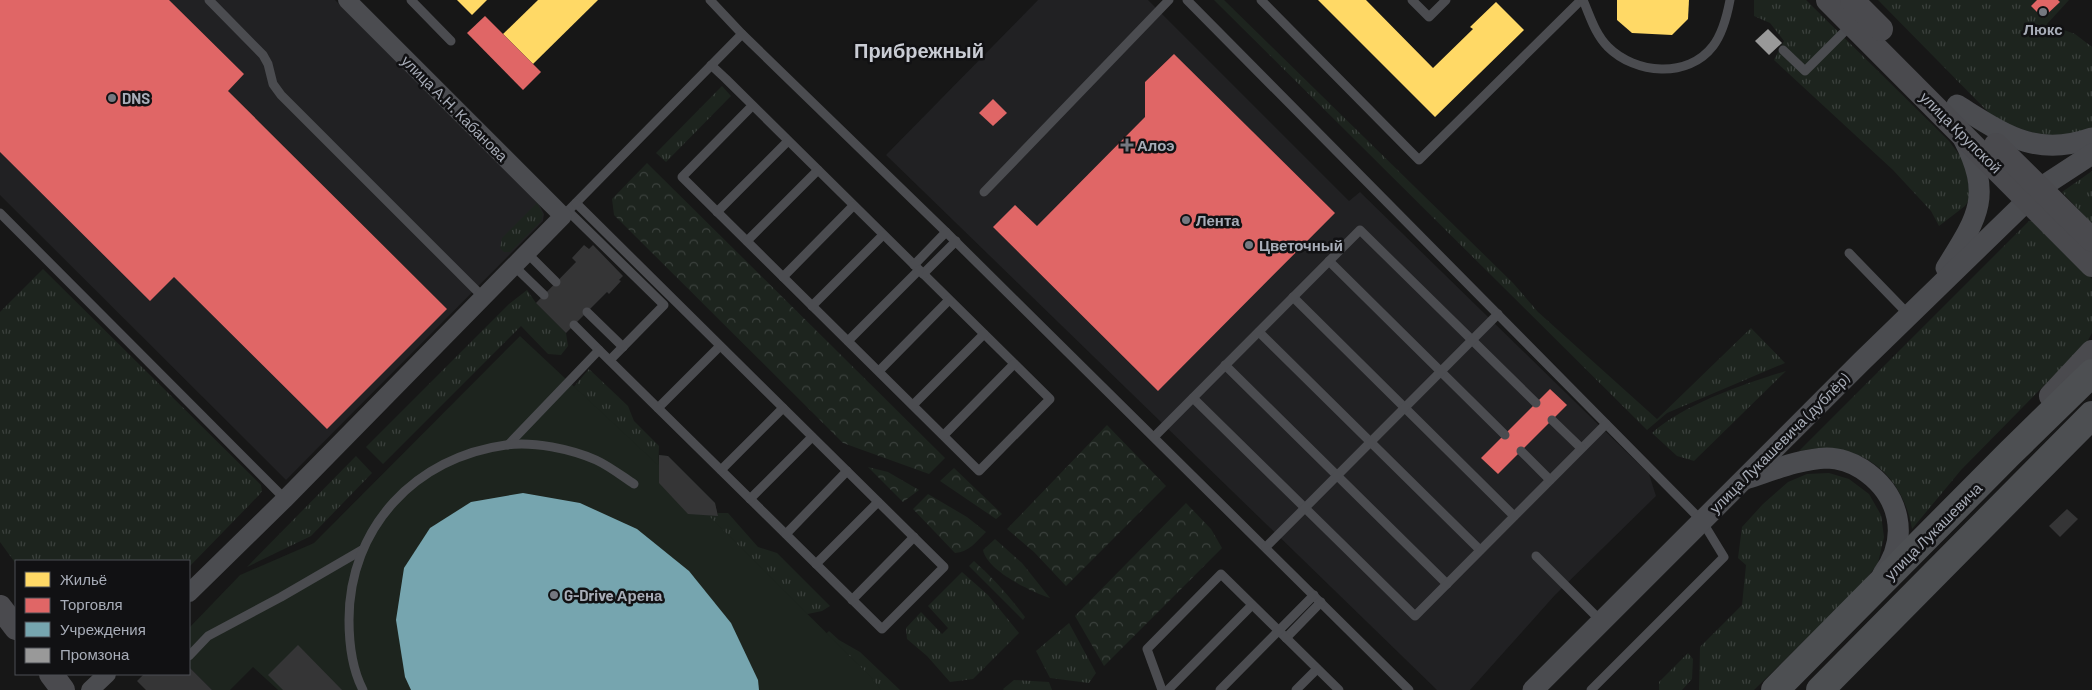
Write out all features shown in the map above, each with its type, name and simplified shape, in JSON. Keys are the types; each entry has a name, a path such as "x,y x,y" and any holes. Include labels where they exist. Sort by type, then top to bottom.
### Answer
{"main road":[{"name":"улица Крупской","path":"1828,0 1959,131 2092,240"},
{"name":"улица Крупской","path":"1852,0 1957,106 2034,194 2092,265"},
{"path":"2009,454 2039,409 2092,352"},
{"name":"улица Лукашевича","path":"1775,690 2092,372"},
{"name":"улица Лукашевича","path":"1820,690 2092,415"},
{"path":"0,607 15,627"},
{"path":"52,675 64,690"}],"street":[{"name":"улица А.Н. Кабанова","path":"347,0 569,210"},
{"path":"1957,106 2001,132 2021,141 2042,146 2056,146 2092,138"},
{"path":"1927,298 1974,223 1979,202 1980,181 1973,158 1959,131"},
{"name":"улица Лукашевича (дублёр)","path":"1533,690 1743,479 2034,194 2092,154"},
{"path":"190,592 285,499 569,210"},
{"path":"1743,479 1806,460 1828,458 1854,463 1875,478 1890,496 1898,520 1899,539 1893,560 1861,604"},
{"path":"90,690 106,675"}],"lane":[{"path":"209,0 264,55 273,84 281,94 482,297"},
{"path":"410,0 452,41"},
{"path":"710,0 742,34 946,232 1409,690"},
{"path":"984,192 1169,0"},
{"path":"1187,0 1702,521 1724,557 1591,690"},
{"path":"1261,0 1419,160 1582,0 1597,33 1608,47 1625,60 1649,69 1676,68 1698,60 1713,46 1726,21 1730,0"},
{"path":"1412,0 1429,17 1446,0"},
{"path":"1783,50 1805,71 1852,23"},
{"path":"569,210 742,34"},
{"path":"711,65 1050,400 979,470 682,177 752,106"},
{"path":"718,212 788,141"},
{"path":"747,241 818,170"},
{"path":"783,277 854,206"},
{"path":"569,210 720,346 944,567 882,629 574,325"},
{"path":"569,210 664,305 610,360"},
{"path":"0,214 285,499"},
{"path":"1154,437 1360,230 1536,403"},
{"path":"919,270 946,232"},
{"path":"812,306 883,234"},
{"path":"848,341 919,270 956,242"},
{"path":"527,253 556,282"},
{"path":"1849,253 1909,316"},
{"path":"1329,261 1505,435"},
{"path":"514,266 544,295"},
{"path":"1293,297 1514,516"},
{"path":"878,371 949,300"},
{"path":"587,312 623,347"},
{"path":"1266,547 1498,314"},
{"path":"1259,332 1480,550"},
{"path":"913,406 984,334"},
{"path":"658,408 720,346"},
{"path":"508,444 599,350"},
{"path":"944,435 1014,364"},
{"path":"1226,365 1447,584"},
{"path":"1193,398 1414,616 1606,424"},
{"path":"721,470 783,408"},
{"path":"1552,420 1581,448"},
{"path":"750,499 812,437"},
{"path":"363,690 349,642 349,595 362,550 386,509 420,477 462,455 508,444 553,447 587,457 596,460 634,484"},
{"path":"1521,451 1550,480"},
{"path":"786,534 847,471"},
{"path":"816,564 878,502"},
{"path":"852,600 914,537"},
{"path":"190,655 208,636 281,597 362,550"},
{"path":"1536,556 1602,622"},
{"path":"1162,690 1147,649 1221,574 1338,690"},
{"path":"1220,690 1314,595"},
{"path":"1286,638 1321,602"},
{"path":"1168,690 1252,605"},
{"path":"1296,690 1317,669"}],"shaded area":[{"path":"0,0 335,0 538,202 544,214 543,221 286,480 0,195"},
{"path":"1038,0 1148,0 1349,201 1360,192 1649,474 1656,496 1555,595 1470,690 1437,690 886,155"}],"green space":[{"path":"1214,0 1224,0 1513,283 1538,312 1657,419 1751,328 1785,363 1667,413 1647,430"},
{"path":"1754,0 1806,0 1949,141 1964,161 1971,197 1965,206 1939,226 1931,211 1893,170 1774,60 1784,41 1770,23 1754,16"},
{"path":"1878,0 2037,0 2031,6 2043,18 2060,2 2058,0 2069,0 2047,24 2075,34 2092,47 2092,130 2055,140 1997,121"},
{"path":"722,86 731,96 666,162 656,153"},
{"path":"647,163 945,458 929,474 843,443 614,215 612,199"},
{"path":"2092,171 2092,224 2062,192"},
{"path":"537,203 543,214 541,221 510,252 504,252 500,248 502,238"},
{"path":"2029,221 2034,221 2092,279 2092,333 2087,342 1961,470 1912,529 1907,509 1898,491 1887,476 1874,464 1858,455 1840,450 1799,451"},
{"path":"43,269 261,485 262,491 190,566 190,560 15,560 15,563 0,542 0,312"},
{"path":"527,290 536,303 566,333 568,346 561,355 548,354 521,326 383,464 366,447 509,304"},
{"name":"G-Drive Арена","path":"520,336 658,465 659,455 668,456 715,503 718,516 709,516 871,677 881,690 278,690 253,667 230,690 212,690 190,668 190,627 240,575 314,543"},
{"path":"589,369 628,406 634,421 659,446 658,473 565,397"},
{"path":"1786,371 1694,461 1677,456 1652,433 1697,404 1752,382"},
{"path":"1107,425 1166,486 1066,586 1034,552 1007,529"},
{"path":"356,456 372,473 311,536 247,567"},
{"path":"868,467 888,472 919,490 903,502"},
{"path":"954,468 1002,514 996,519 940,481"},
{"path":"1829,473 1849,479 1869,494 1881,515 1884,537 1878,563 1864,582 1754,690 1699,690 1700,647 1742,605 1746,565 1738,558 1742,527 1763,504 1788,482 1807,474"},
{"path":"928,494 967,517 986,532 968,549 955,553 913,509"},
{"path":"1186,503 1211,529 1222,548 1104,666 1075,616"},
{"path":"718,513 728,513 758,547 777,553 830,606 822,611 803,615 691,514 718,516"},
{"path":"995,539 1022,563 1050,598 1011,580 993,566 986,558 983,550"},
{"path":"974,561 1013,602 1025,617 1023,620 969,566"},
{"path":"962,572 988,595 1019,633 973,679 950,682 927,656 907,639 906,628 921,612 942,634 948,628 928,606"},
{"path":"1069,623 1096,673 1089,683 1050,678 1036,651"},
{"path":"829,631 839,640 860,652 900,690 833,690 816,643"},
{"path":"1688,653 1693,659 1692,679 1682,690 1659,690 1659,682"},
{"path":"1014,680 1049,682 1052,690 1003,689"}],"building: Жильё":[{"path":"457,0 487,0 472,15"},
{"path":"538,0 598,0 533,64 503,34"},
{"path":"1318,0 1366,0 1433,68 1473,29 1470,27 1496,2 1524,30 1435,117"},
{"path":"1617,0 1689,0 1688,19 1672,35 1632,33 1617,20"}],"building: Торговля":[{"path":"0,0 169,0 244,74 228,91 447,309 327,429 174,277 150,301 0,152"},
{"name":"Люкс","path":"2037,0 2058,0 2060,2 2043,18 2031,6"},
{"path":"485,16 541,72 523,90 467,33"},
{"name":"Лента","path":"1174,54 1335,213 1158,391 993,227 1015,205 1037,226 1145,117 1145,82"},
{"path":"993,99 1007,113 993,126 979,113"},
{"path":"1550,389 1567,405 1498,474 1481,458"}],"building: Учреждения":[{"name":"G-Drive Арена","path":"523,493 580,503 637,529 689,571 731,623 758,680 759,690 411,690 405,677 396,620 404,568 430,528 471,502"}],"building: Промзона":[{"path":"1768,29 1782,43 1769,55 1755,41"}],"building: Прочее":[{"path":"584,245 589,249 593,245 623,276 609,294 607,292 566,333 536,303 576,262 572,258"},
{"path":"659,455 668,456 715,503 718,516 688,514 659,483"},
{"path":"2067,509 2078,519 2060,537 2049,526"},
{"path":"298,645 342,690 283,690 268,675"},
{"path":"190,668 212,690 146,690 137,681 143,675 190,675"}],"place":[{"name":"Люкс","path":"2043,12"},
{"name":"DNS","path":"112,98"},
{"name":"Алоэ","path":"1127,145"},
{"name":"Лента","path":"1186,220"},
{"name":"Цветочный","path":"1249,245"},
{"name":"G-Drive Арена","path":"554,595"}],"district":[{"name":"Прибрежный","path":"919,50"}]}
